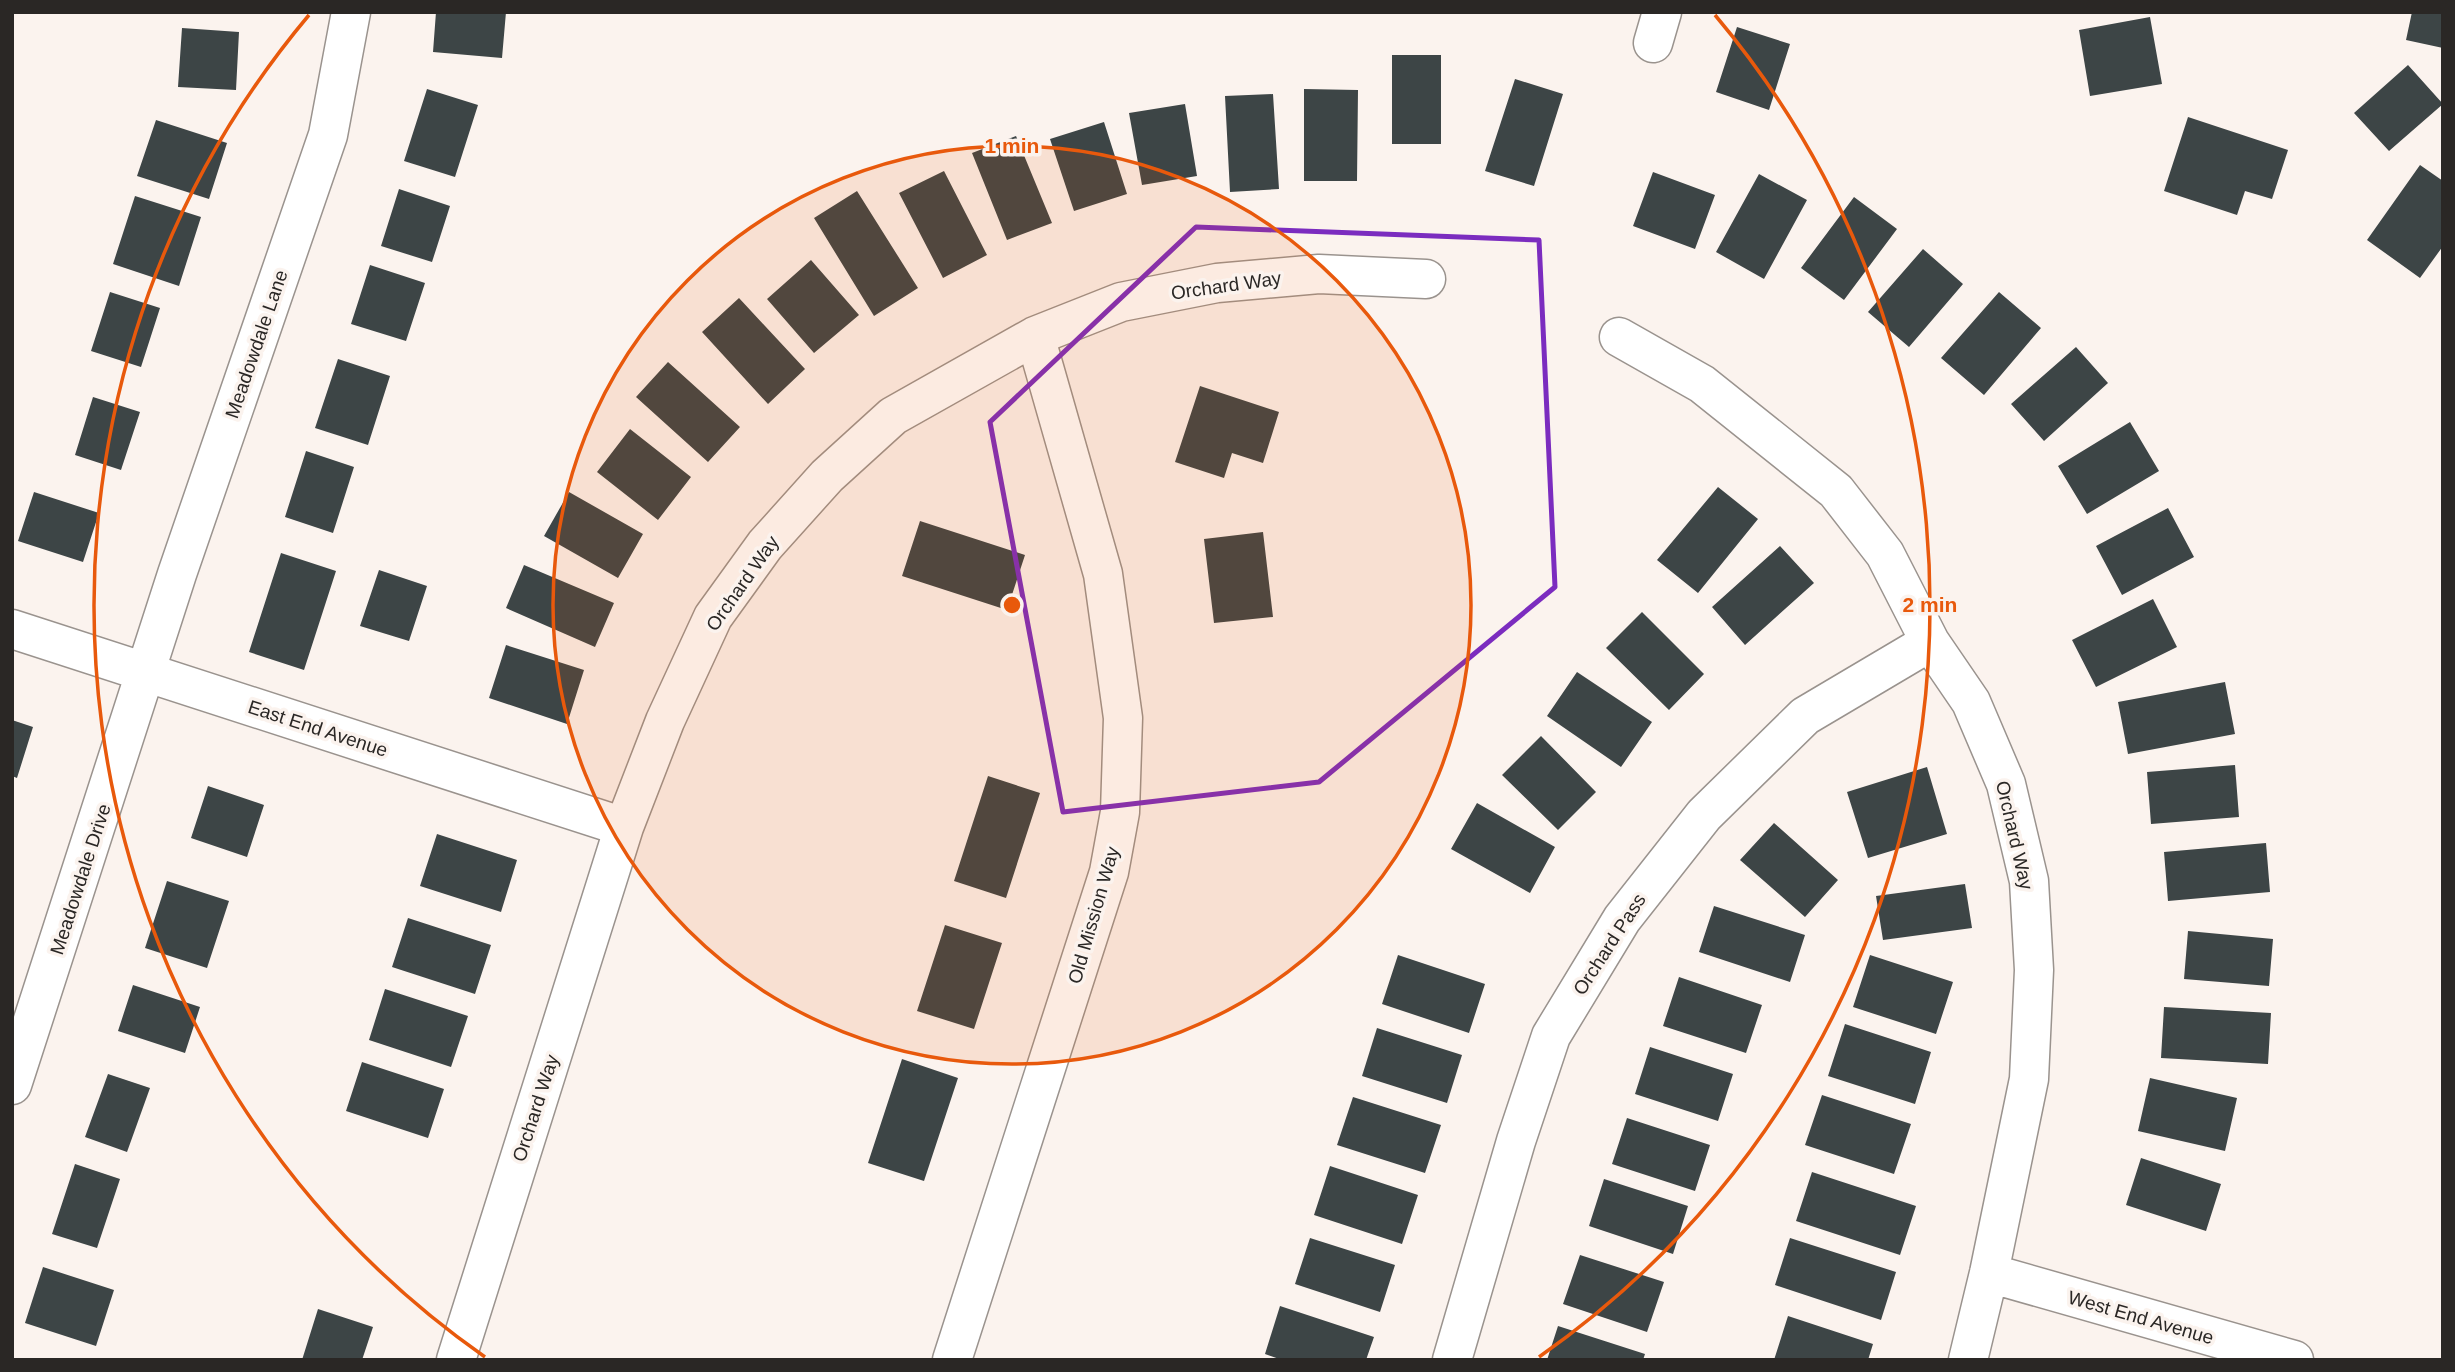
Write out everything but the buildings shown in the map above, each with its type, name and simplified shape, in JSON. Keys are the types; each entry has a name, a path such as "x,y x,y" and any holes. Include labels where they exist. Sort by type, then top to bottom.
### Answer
{"street":[{"name":"Meadowdale Lane","path":"148,673 177,573 327,135 351,12"},
{"name":"Orchard Way","path":"456,1360 624,827 665,721 713,617 765,545 827,476 893,416 1035,336 1121,302 1217,282 1319,274 1426,279"},
{"name":"Old Mission Way","path":"952,1360 1109,872 1119,812 1123,718 1103,574 1035,336"},
{"name":"Orchard Way","path":"1619,337 1702,384 1836,491 1885,554 1930,642 1972,702 2006,784 2029,881 2034,970 2029,1079 1968,1360"},
{"name":"East End Avenue","path":"12,629 624,827"},
{"name":"Orchard Pass","path":"1452,1360 1516,1141 1551,1036 1622,919 1704,816 1805,716 1930,642"},
{"name":"Meadowdale Drive","path":"12,1085 148,673"},
{"name":"West End Avenue","path":"1989,1273 2294,1360"}],"highlighted area":[{"path":"1196,227 1539,240 1555,587 1319,782 1063,812 990,422"}]}
